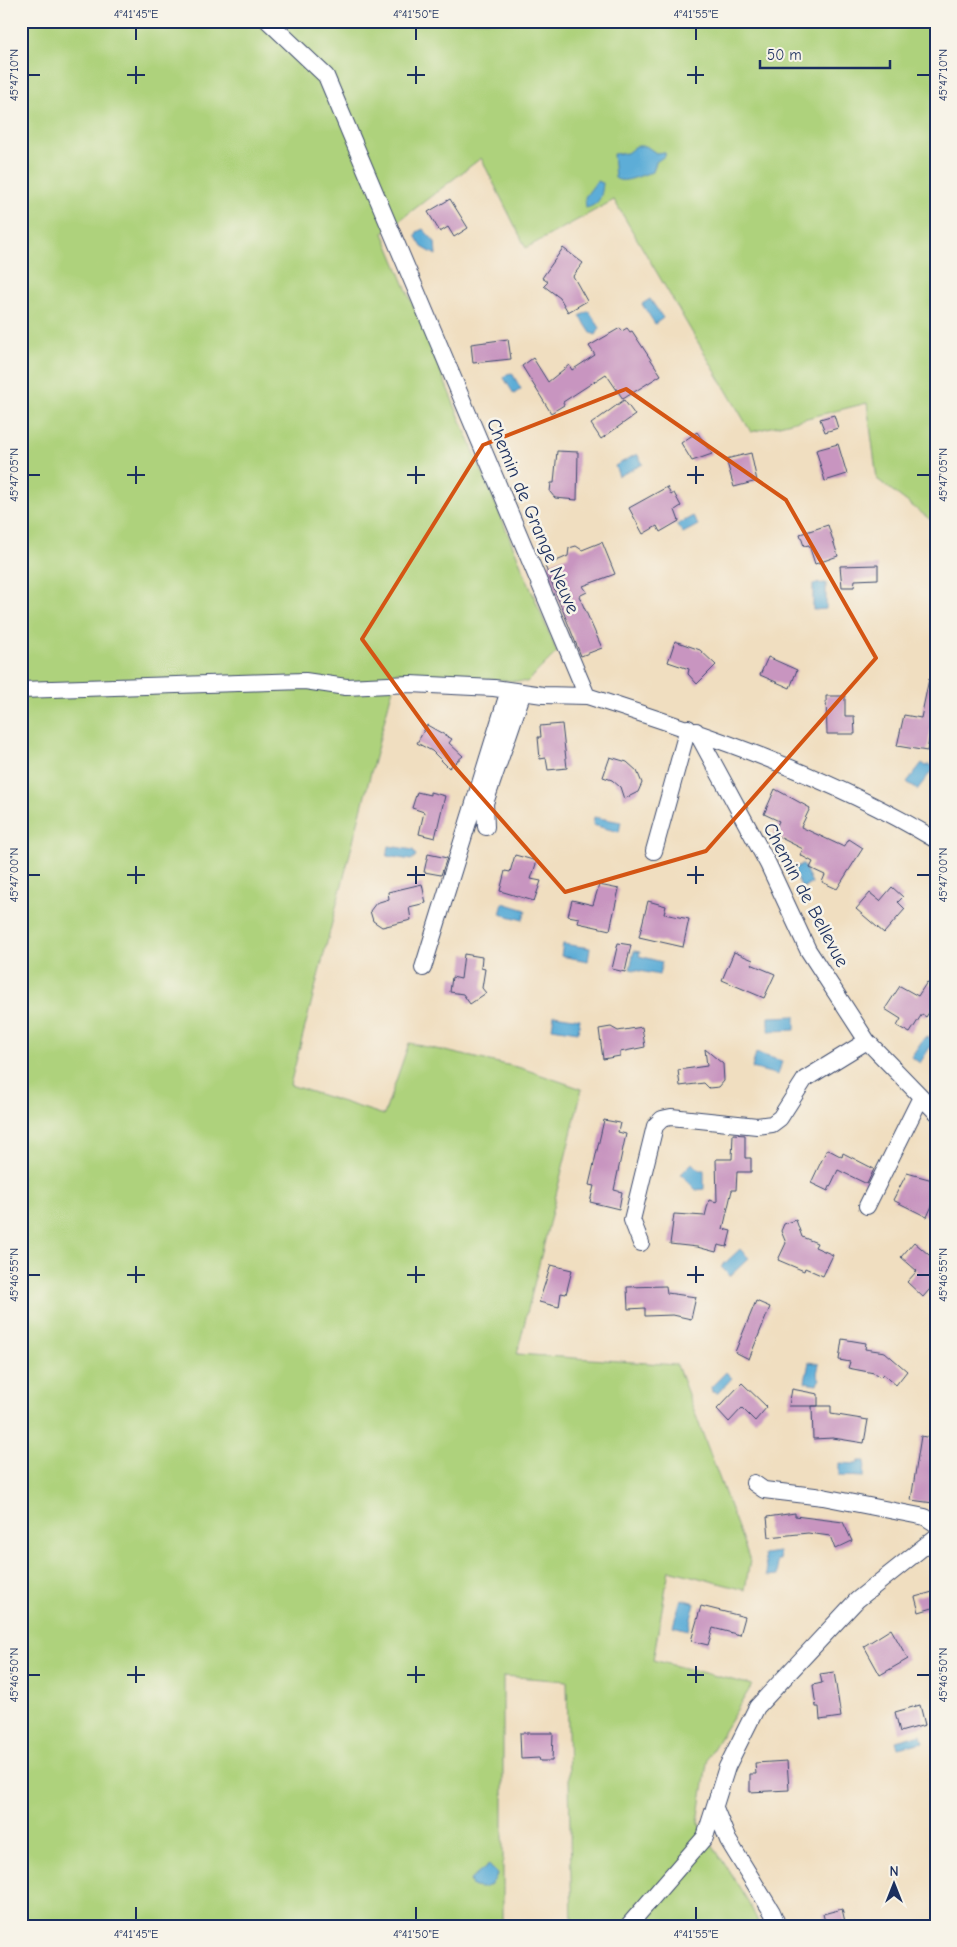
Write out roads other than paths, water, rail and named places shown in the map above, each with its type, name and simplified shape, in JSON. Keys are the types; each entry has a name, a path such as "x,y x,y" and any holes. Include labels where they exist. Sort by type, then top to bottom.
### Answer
{"street":[{"name":"Chemin de Grange Neuve","path":"268,21 326,76 587,696"},
{"path":"21,690 305,682 346,687 410,684 516,691 543,695 587,696 692,729 802,773 913,826 936,840"},
{"path":"486,827 485,803 516,691"},
{"path":"423,968 516,691"},
{"path":"654,851 692,729"},
{"name":"Chemin de Bellevue","path":"692,729 768,864 808,950 867,1041 936,1112"},
{"path":"641,1244 632,1220 655,1126 662,1119 671,1116 757,1126 772,1124 780,1118 805,1078 867,1041"},
{"path":"867,1206 921,1097"},
{"path":"754,1483 764,1490 823,1496 925,1517 936,1524"},
{"path":"628,1926 705,1837 727,1767 757,1707 857,1600 936,1536"},
{"path":"715,1808 728,1840 772,1912 778,1926"}],"water":[{"path":"636,146 646,146 656,153 664,152 666,155 656,162 653,172 628,180 615,178 613,154 627,153"},
{"path":"597,181 603,183 601,195 594,205 586,208 585,197"},
{"path":"423,229 435,242 436,255 422,247 416,237 417,232"},
{"path":"650,299 663,318 655,324 642,304"},
{"path":"589,311 600,328 596,335 591,333 580,316"},
{"path":"512,373 521,389 514,394 504,378 507,374"},
{"path":"637,454 643,464 619,476 615,466"},
{"path":"693,516 698,525 683,533 677,525"},
{"path":"826,583 826,609 813,610 813,584"},
{"path":"922,763 926,766 929,764 934,768 917,790 907,782"},
{"path":"594,817 621,822 619,832 593,825"},
{"path":"389,846 413,850 416,856 411,860 387,856"},
{"path":"803,864 812,883 802,888 793,869"},
{"path":"503,903 526,910 523,920 500,914"},
{"path":"563,944 590,948 588,961 561,956"},
{"path":"634,951 640,952 639,956 662,962 659,975 630,969"},
{"path":"554,1015 580,1019 578,1032 552,1028"},
{"path":"795,1016 795,1030 769,1031 769,1017"},
{"path":"928,1037 934,1041 920,1063 911,1057 924,1038"},
{"path":"756,1053 782,1061 778,1075 752,1068"},
{"path":"692,1163 700,1170 704,1170 704,1189 696,1190 681,1174"},
{"path":"740,1249 749,1258 730,1276 721,1267"},
{"path":"809,1362 819,1364 817,1374 820,1379 817,1384 805,1382"},
{"path":"726,1372 732,1378 718,1393 712,1392 711,1387"},
{"path":"859,1461 865,1461 864,1477 839,1476 839,1463 857,1464"},
{"path":"779,1552 780,1560 777,1560 778,1575 767,1576 764,1554"},
{"path":"681,1599 695,1603 688,1630 673,1626"},
{"path":"921,1734 923,1742 898,1748 896,1741"},
{"path":"489,1865 497,1874 493,1882 484,1888 472,1886 470,1880"}]}
